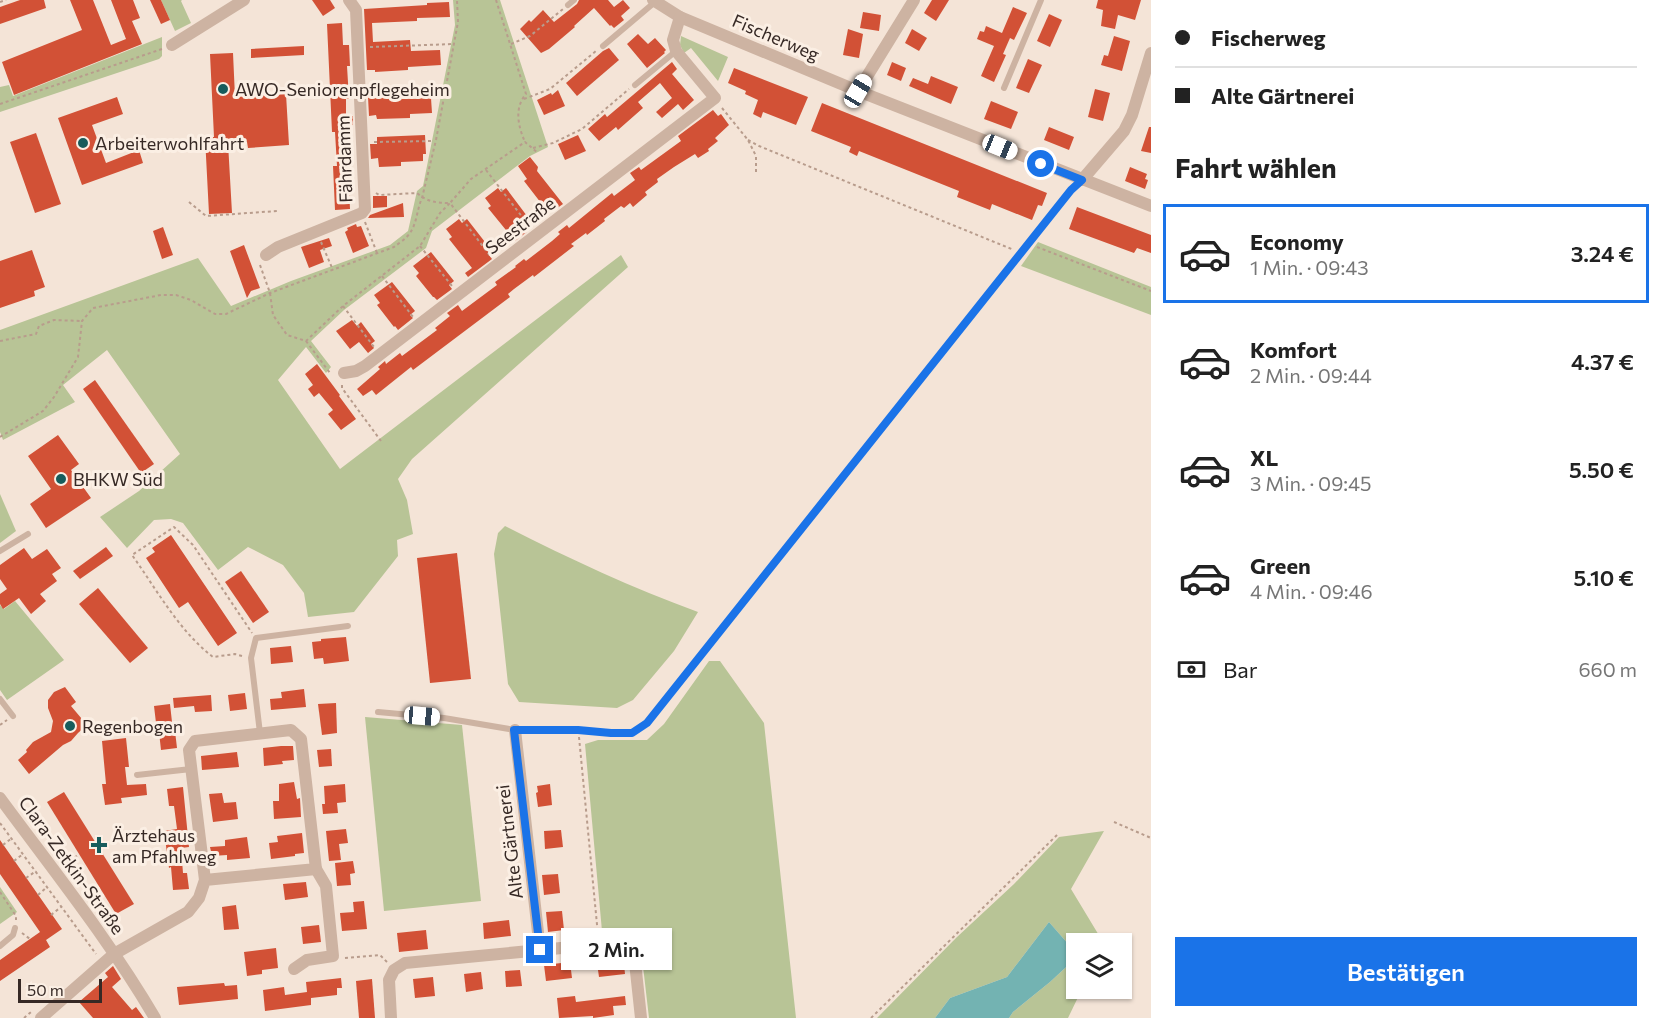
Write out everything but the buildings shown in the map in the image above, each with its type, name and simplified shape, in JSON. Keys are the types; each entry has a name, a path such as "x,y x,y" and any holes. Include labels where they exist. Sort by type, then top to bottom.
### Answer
{"street":[{"path":"172,45 244,0"},
{"name":"Fährdamm","path":"266,255 278,247 362,213 365,209 356,10 349,0"},
{"path":"858,91 914,0"},
{"name":"Fischerweg","path":"654,1 680,17 858,91 1151,206"},
{"path":"680,17 673,40 676,51 715,98"},
{"path":"1082,180 1124,131 1151,53"},
{"name":"Seestraße","path":"344,373 356,371 380,355 715,98"},
{"path":"42,1018 102,963 188,912 199,898 205,880 189,750 195,741 291,730 301,739 316,869 326,886 333,956 307,960 294,969"},
{"name":"Alte Gärtnerei","path":"514,730 540,950"},
{"name":"Clara-Zetkin-Straße","path":"0,798 114,954 155,1018"},
{"path":"205,880 316,869"},
{"path":"391,1018 389,980 394,970 405,963 624,942 630,945 634,953 641,1018"}],"lane":[{"path":"568,5 574,0"},
{"path":"1004,88 1041,0"},
{"path":"603,46 654,1"},
{"path":"635,85 676,51"},
{"path":"378,712 444,718 514,730 632,733 647,723 1071,190 1082,180"},
{"path":"0,551 28,534"},
{"path":"260,733 251,658 256,638 348,627"},
{"path":"0,699 13,716"},
{"path":"137,775 191,769"},
{"path":"0,946 13,935 15,928"}],"path":[{"path":"0,2 6,0"},
{"path":"0,437 43,411 54,397 78,357 82,321 93,308 160,295 176,295 191,300 215,314 226,314 270,293 394,247 410,233 422,198 445,94 458,22 457,0"},
{"path":"496,0 526,94 521,100 518,117 521,131 525,142 537,153"},
{"path":"510,45 530,36 568,5"},
{"path":"358,47 454,44"},
{"path":"0,104 172,45"},
{"path":"521,100 550,89 603,46"},
{"path":"533,148 553,143 582,129 635,85"},
{"path":"360,96 445,94"},
{"path":"715,98 748,140 756,156 756,174"},
{"path":"748,140 1022,253"},
{"path":"362,142 435,141"},
{"path":"306,341 343,306 420,246 440,213 471,178 525,142"},
{"path":"486,170 536,235"},
{"path":"364,194 417,193 422,198 437,203 450,203"},
{"path":"189,202 206,216 277,211"},
{"path":"450,203 497,265"},
{"path":"362,213 377,253"},
{"path":"317,231 333,270"},
{"path":"1029,244 1151,291"},
{"path":"420,246 458,295"},
{"path":"266,255 259,263 270,293 273,315 287,335 306,341 330,372 344,373 342,388 381,441"},
{"path":"382,276 419,325"},
{"path":"343,306 380,355"},
{"path":"0,341 36,334 39,326 54,320 82,321"},
{"path":"251,658 235,654 213,657 200,647 132,555 174,527 193,544 256,638"},
{"path":"578,730 599,944"},
{"path":"1114,822 1151,838"},
{"path":"0,823 102,963"},
{"path":"0,831 4,828"},
{"path":"871,1018 1059,832"},
{"path":"3,845 12,838"},
{"path":"15,861 23,854"},
{"path":"26,878 36,871"},
{"path":"38,895 47,887"},
{"path":"0,892 16,916 15,928"},
{"path":"51,915 61,907"},
{"path":"333,956 340,958 381,955 394,970"}],"green space":[{"path":"161,0 182,0 191,23 175,31"},
{"path":"453,0 500,0 548,147 530,156 432,231 426,248 344,310 311,341 331,367 326,373 306,347 278,380 340,469 621,255 628,267 412,459 398,479 407,500 413,534 397,540 398,556 354,612 308,617 304,593 283,565 248,547 218,570 183,523 171,519 154,520 127,548 100,517 139,491 180,454 107,350 63,385 75,402 3,440 0,432 0,330 198,258 231,306 291,281 390,245 408,231 417,191 423,186 455,25"},
{"path":"681,36 728,57 718,81 691,48 684,53 680,45"},
{"path":"162,37 162,56 159,59 0,112 0,87 9,85 13,96"},
{"path":"1038,242 1151,287 1151,315 1021,266"},
{"path":"0,494 16,531 0,543"},
{"path":"505,526 600,572 698,612 674,651 633,700 617,708 519,702 508,684 494,554 498,533"},
{"path":"15,601 64,660 7,700 0,690 0,605 4,609"},
{"path":"709,661 720,661 764,723 796,1018 649,1018 640,940 628,930 602,931 585,744 598,740 647,740 664,724"},
{"path":"365,717 462,725 481,901 384,911"},
{"path":"1104,831 1071,889 1098,933 1066,933 1066,941 1049,922 1007,977 950,998 935,1018 877,1018 957,937 1014,884 1059,837"},
{"path":"0,887 17,912 0,924"},
{"path":"1066,967 1066,999 1077,999 1068,1018 1009,1018 1013,1012"}],"water":[{"path":"1049,922 1066,941 1066,967 1013,1012 1009,1018 935,1018 950,998 1007,977"}],"place":[{"name":"AWO-Seniorenpflegeheim","path":"223,89"},
{"name":"Arbeiterwohlfahrt","path":"83,143"},
{"name":"BHKW Süd","path":"61,479"},
{"name":"Regenbogen","path":"70,726"},
{"name":"Ärztehaus am Pfahlweg","path":"99,845"}],"route":[{"path":"540,950 514,730 632,733 647,723 1071,190 1082,180 1041,164"}]}
